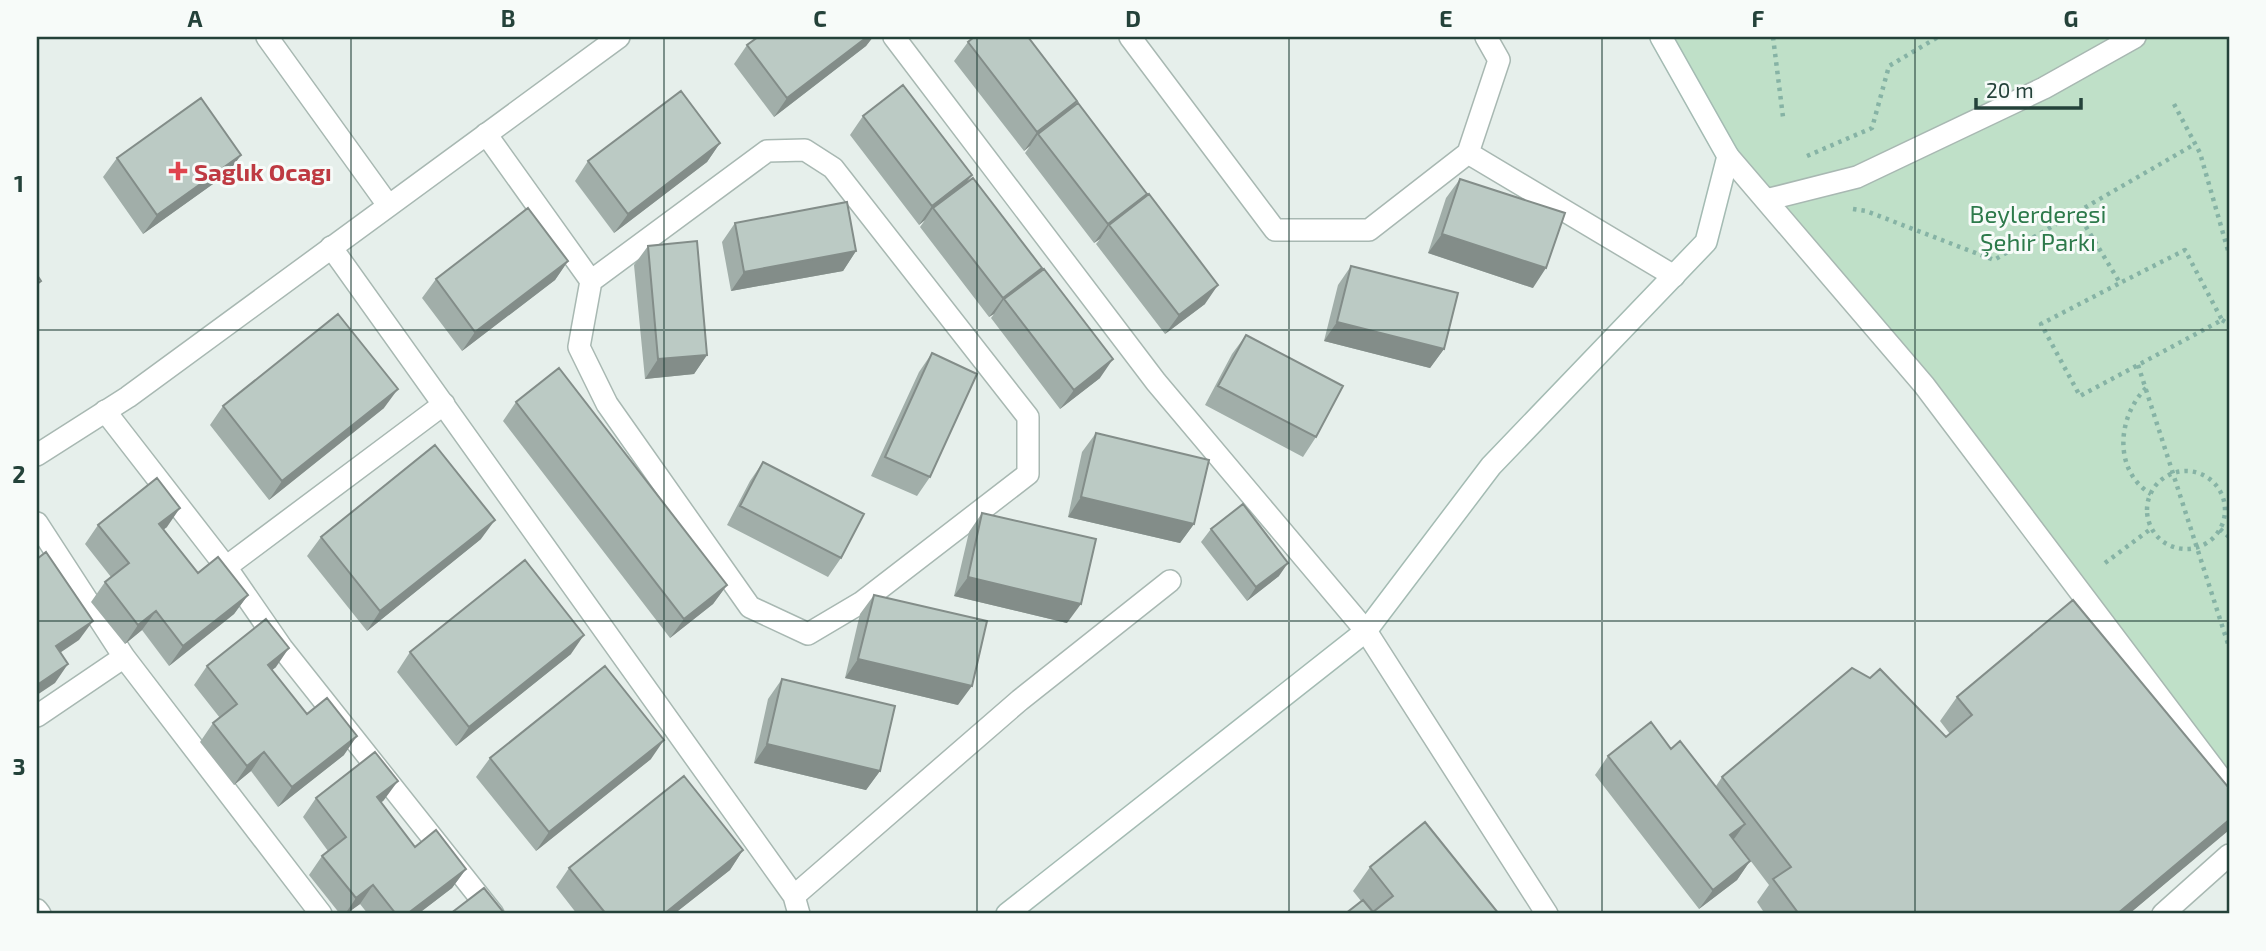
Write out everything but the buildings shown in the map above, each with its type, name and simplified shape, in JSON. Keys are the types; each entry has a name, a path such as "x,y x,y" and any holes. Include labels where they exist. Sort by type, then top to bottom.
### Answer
{"street":[{"path":"267,37 388,205"},
{"path":"37,455 105,411 619,37"},
{"path":"894,37 1156,382 1366,631 1547,914"},
{"path":"1130,37 1275,230 1369,230 1468,153 1499,60 1486,37"},
{"path":"1661,37 1728,156 1924,385 2229,789"},
{"path":"1766,200 1857,177 2044,88 2135,37"},
{"path":"485,134 591,281 579,347 607,404 750,607 808,634 862,602 1028,474 1028,417 833,168 805,150 768,151 591,281"},
{"path":"1468,153 1674,276"},
{"path":"1007,914 1366,631 1491,466 1706,242 1728,156"},
{"path":"331,247 796,905 1020,701 1170,581"},
{"path":"226,567 444,404"},
{"path":"105,411 226,567 282,648 493,914"},
{"path":"37,523 124,657 321,914"},
{"path":"37,716 124,657"},
{"path":"2163,914 2229,855"},
{"path":"37,909 40,914"}],"path":[{"path":"1773,37 1783,117"},
{"path":"1807,156 1872,128 1889,66 1938,37"},
{"path":"2174,104 2196,144 2229,254"},
{"path":"1847,209 1866,211 1994,260 2196,144"},
{"path":"2077,212 2120,283"},
{"path":"2222,320 2080,396 2041,324 2185,250 2222,320 2229,324"},
{"path":"2138,365 2229,647"},
{"path":"2146,388 2133,401 2129,411 2123,447 2134,480 2151,494"},
{"path":"2173,473 2200,473 2220,491 2224,517 2220,529 2211,540 2197,547 2174,548 2163,542 2152,528 2147,510 2151,494 2163,478 2173,473"},
{"path":"2220,491 2229,489"},
{"path":"2105,563 2152,528"},
{"path":"2220,529 2229,537"}],"green space":[{"name":"Beylerderesi Şehir Parkı","path":"1661,37 2229,37 2229,789 1924,385 1728,156"}],"place":[{"name":"Saglık Ocagı","path":"178,171"}]}
